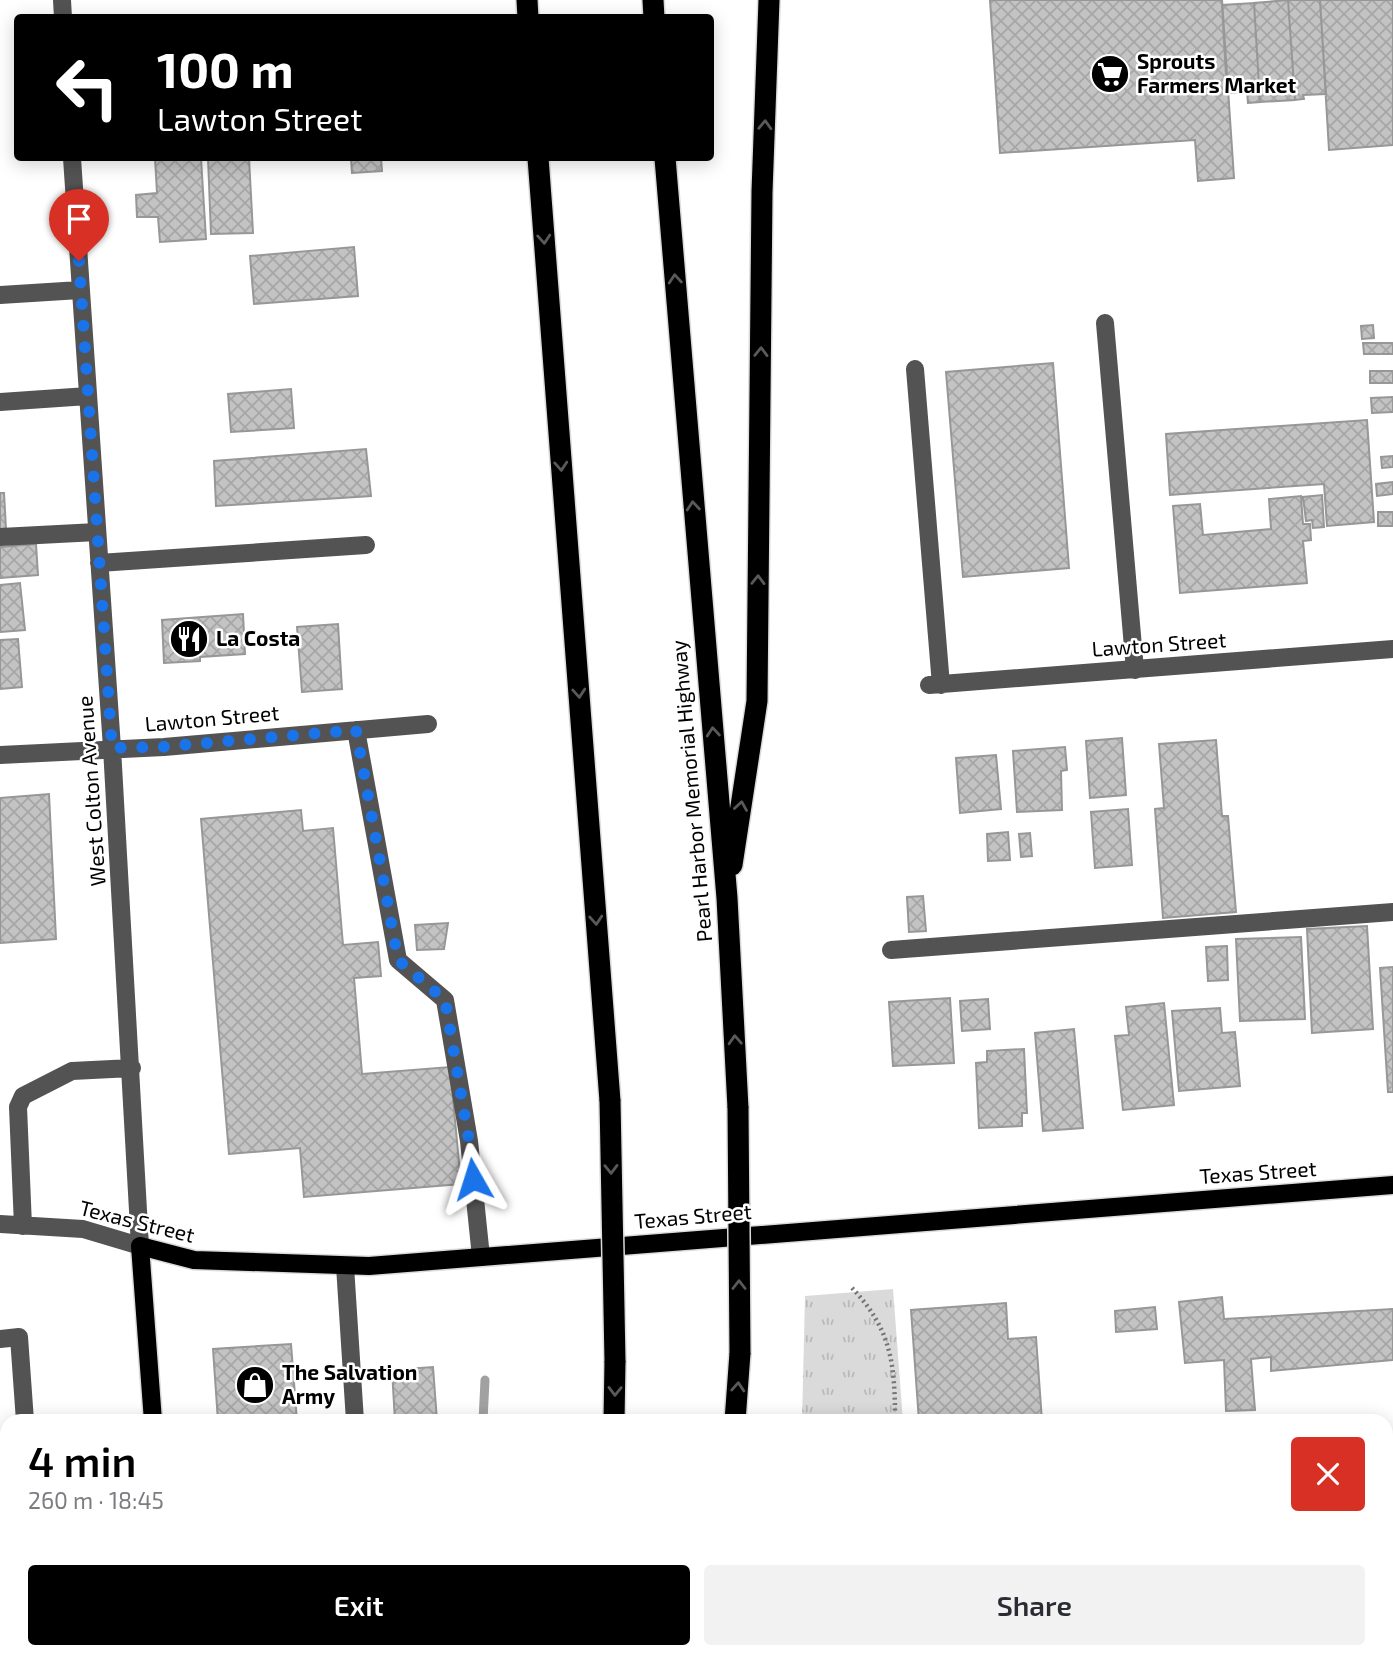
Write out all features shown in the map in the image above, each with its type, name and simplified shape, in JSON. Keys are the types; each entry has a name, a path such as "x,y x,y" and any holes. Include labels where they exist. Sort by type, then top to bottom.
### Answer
{"highway":[{"path":"727,898 757,701 762,192 769,0"},
{"path":"538,161 610,1101 614,1414"},
{"name":"Pearl Harbor Memorial Highway","path":"666,161 727,898 738,1108 740,1353 736,1414"}],"main road":[{"name":"Texas Street","path":"140,1246 194,1260 369,1266 1393,1185"},
{"name":"West Colton Avenue","path":"140,1246 152,1414"}],"street":[{"name":"West Colton Avenue","path":"72,161 112,748 140,1246"},
{"path":"0,295 80,289"},
{"path":"1105,323 1135,670"},
{"name":"Lawton Street","path":"915,369 935,685 1393,649"},
{"path":"0,402 88,396"},
{"path":"0,537 97,532"},
{"path":"99,563 366,545"},
{"name":"Lawton Street","path":"0,755 160,747 428,724"},
{"path":"356,730 398,960 445,1000 469,1141 481,1257"},
{"path":"891,950 1393,912"},
{"path":"23,1226 18,1107 23,1096 72,1071 132,1068"},
{"name":"Texas Street","path":"0,1224 83,1229 140,1246"},
{"path":"345,1266 355,1414"},
{"path":"0,1339 19,1337 24,1414"}],"path":[{"path":"852,1288 876,1316 890,1352 894,1414"}],"green space":[{"path":"893,1289 902,1414 802,1414 805,1296"}],"building":[{"name":"Sprouts Farmers Market","path":"990,0 1222,0 1234,178 1198,181 1195,140 1000,153"},
{"path":"1288,0 1295,100 1260,102 1254,3"},
{"path":"1288,0 1320,0 1326,94 1303,95 1304,99 1295,100"},
{"path":"1320,0 1393,0 1393,145 1329,150"},
{"path":"1254,3 1260,102 1248,103 1247,92 1227,93 1222,5"},
{"path":"155,161 201,161 206,239 160,242 158,217 137,217 136,195 157,193"},
{"path":"208,161 249,161 253,233 211,234"},
{"path":"351,161 381,161 382,171 352,173"},
{"path":"354,247 358,296 254,304 250,256"},
{"path":"1373,325 1374,338 1362,339 1361,326"},
{"path":"1363,343 1393,343 1393,354 1364,354"},
{"path":"1053,363 1069,568 963,577 946,372"},
{"path":"1370,371 1393,371 1393,383 1370,383"},
{"path":"291,389 294,428 231,432 228,394"},
{"path":"1393,397 1393,412 1372,413 1371,398"},
{"path":"1367,420 1374,522 1327,526 1324,484 1170,495 1166,434"},
{"path":"366,449 371,496 216,506 214,461"},
{"path":"1393,456 1393,467 1382,468 1381,457"},
{"path":"1393,482 1393,494 1377,496 1376,484"},
{"path":"0,493 4,493 6,529 0,529"},
{"path":"1322,495 1324,527 1313,528 1312,520 1306,521 1303,497"},
{"path":"1301,496 1303,524 1310,524 1311,540 1303,541 1307,583 1180,593 1173,506 1200,504 1203,535 1271,529 1269,499"},
{"path":"1378,512 1393,512 1393,526 1378,526"},
{"path":"36,544 38,575 0,578 0,547"},
{"path":"20,583 25,630 0,632 0,585"},
{"path":"243,614 245,654 164,663 162,620"},
{"path":"338,624 342,689 302,692 297,627"},
{"path":"18,639 22,687 0,689 0,640"},
{"path":"1122,738 1126,795 1090,798 1086,741"},
{"path":"1216,740 1222,816 1228,816 1236,912 1163,918 1155,809 1164,808 1159,744"},
{"path":"1065,747 1067,770 1061,771 1062,810 1017,812 1013,751"},
{"path":"996,755 1001,809 960,813 956,758"},
{"path":"49,794 56,939 0,943 0,798"},
{"path":"1128,809 1132,865 1095,868 1091,812"},
{"path":"301,810 303,831 333,828 343,945 378,942 381,976 354,978 362,1074 450,1067 461,1184 304,1197 300,1148 229,1154 201,819"},
{"path":"1008,832 1010,860 988,861 987,834"},
{"path":"1030,833 1032,856 1021,857 1019,834"},
{"path":"923,896 926,931 909,932 907,897"},
{"path":"448,923 444,949 417,950 415,925"},
{"path":"1367,926 1373,1029 1312,1033 1307,929"},
{"path":"1301,937 1305,1019 1240,1021 1236,939"},
{"path":"1227,946 1228,980 1208,981 1206,947"},
{"path":"1393,967 1393,1092 1388,1092 1380,968"},
{"path":"950,998 954,1063 893,1066 889,1002"},
{"path":"988,999 990,1029 962,1031 960,1001"},
{"path":"1164,1003 1174,1105 1123,1110 1115,1036 1129,1035 1126,1007"},
{"path":"1220,1008 1222,1033 1235,1032 1240,1086 1179,1091 1172,1011"},
{"path":"1074,1029 1083,1128 1043,1131 1035,1033"},
{"path":"1024,1049 1027,1113 1022,1113 1022,1126 979,1128 976,1063 987,1062 987,1051"},
{"path":"1222,1297 1224,1319 1393,1309 1393,1360 1271,1371 1271,1357 1251,1359 1255,1410 1226,1411 1224,1360 1185,1363 1179,1302"},
{"path":"1006,1303 1008,1339 1036,1337 1042,1414 918,1414 911,1310"},
{"path":"1155,1307 1157,1329 1116,1332 1115,1311"},
{"name":"The Salvation Army","path":"291,1344 296,1414 218,1414 213,1349"},
{"path":"433,1367 436,1414 395,1414 392,1370"}],"waterway":[{"path":"483,1414 485,1380"}],"place":[{"name":"Sprouts Farmers Market","path":"1110,74"},
{"name":"La Costa","path":"189,639"},
{"name":"The Salvation Army","path":"255,1385"}],"route":[{"path":"79,261 112,748 160,747 356,730 398,960 445,1000 473,1179"}]}
